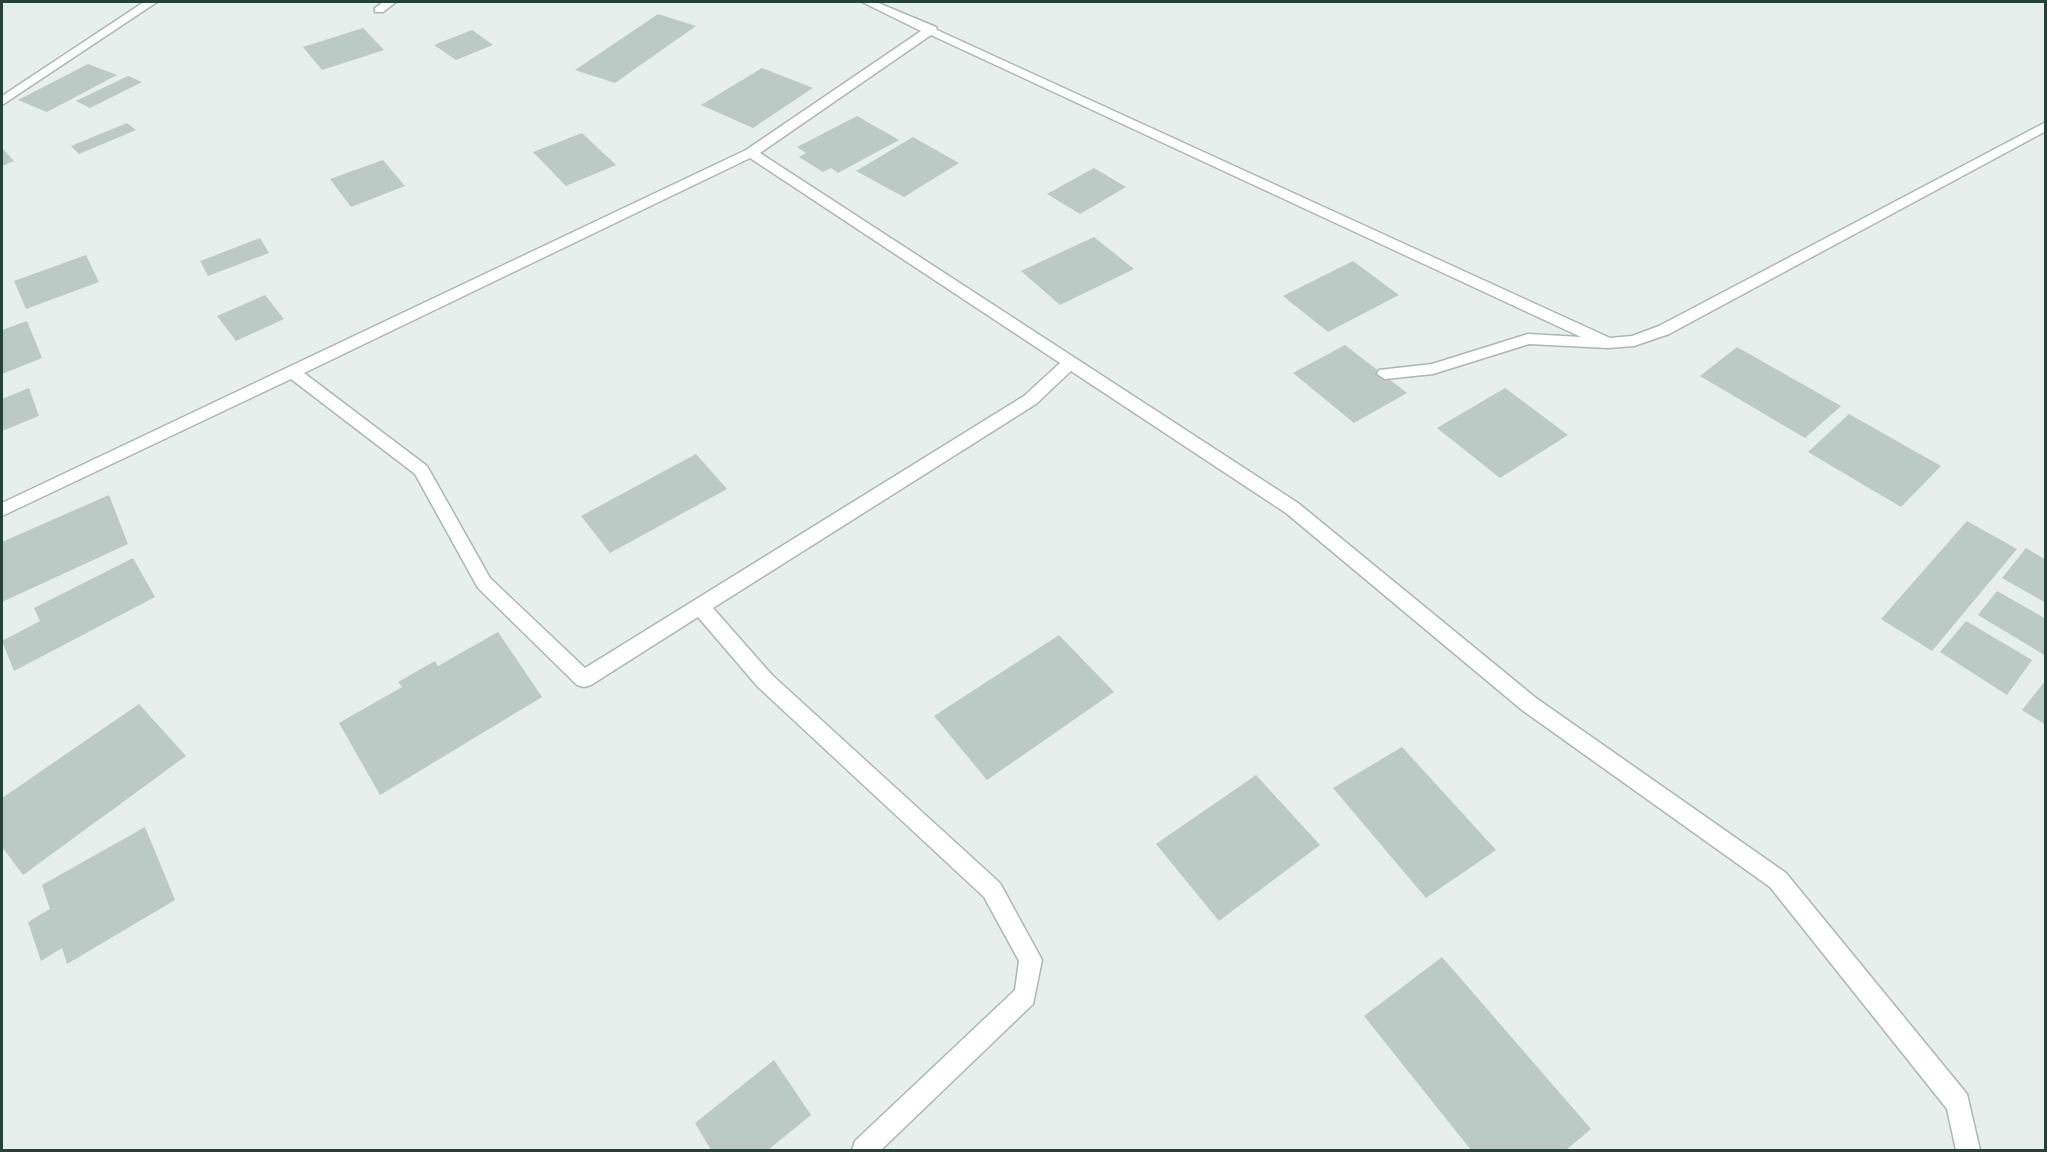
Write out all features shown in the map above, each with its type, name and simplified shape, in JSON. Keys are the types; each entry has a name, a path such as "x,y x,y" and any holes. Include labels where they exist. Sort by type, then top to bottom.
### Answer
{"street":[{"path":"2,101 151,2"},
{"path":"379,10 390,2"},
{"path":"868,2 932,29 1608,343"},
{"path":"2,510 752,153 932,29"},
{"path":"1385,374 1433,369 1528,339 1608,343 1634,341 1664,330 2046,126"},
{"path":"752,153 1292,508 1529,704 1778,880 1958,1103 1968,1150"},
{"path":"291,371 421,470 484,583 584,678 1030,400 1071,362"},
{"path":"701,607 765,681 992,890 1031,960 1025,996 864,1150"}],"building":[{"path":"658,14 696,26 615,83 575,70"},
{"path":"363,28 384,50 322,70 303,47"},
{"path":"472,30 493,45 456,60 434,45"},
{"path":"88,64 117,75 47,112 18,100"},
{"path":"762,68 813,88 753,128 701,105"},
{"path":"128,76 142,82 90,108 76,101"},
{"path":"857,116 899,140 838,173 831,168 823,172 799,157 806,153 797,147"},
{"path":"127,123 136,130 79,154 71,146"},
{"path":"582,133 616,165 566,186 533,152"},
{"path":"913,137 959,163 904,197 856,171"},
{"path":"2,148 14,161 2,166"},
{"path":"383,160 405,186 351,207 330,179"},
{"path":"1094,168 1126,187 1080,214 1047,194"},
{"path":"1094,237 1134,269 1060,305 1021,271"},
{"path":"260,238 269,253 208,276 200,261"},
{"path":"86,255 99,282 26,309 14,281"},
{"path":"1353,261 1399,295 1328,332 1283,296"},
{"path":"265,295 284,319 236,341 217,316"},
{"path":"27,321 42,358 2,374 2,330"},
{"path":"1345,345 1407,393 1354,423 1293,373"},
{"path":"1737,347 1841,406 1805,438 1700,376"},
{"path":"29,388 39,416 2,431 2,399"},
{"path":"1505,388 1568,435 1500,478 1437,428"},
{"path":"1849,414 1941,466 1901,507 1808,452"},
{"path":"696,454 727,489 610,553 581,516"},
{"path":"109,495 128,544 2,602 2,542"},
{"path":"1967,521 2017,549 1932,651 1881,619"},
{"path":"2026,548 2046,560 2046,603 2002,578"},
{"path":"133,558 155,597 14,671 2,641 40,621 34,608"},
{"path":"1997,591 2046,619 2046,656 1978,615"},
{"path":"1966,621 2032,660 2007,695 1940,652"},
{"path":"498,632 542,697 380,795 339,723 402,687 398,682 435,661 438,666"},
{"path":"1059,635 1114,692 987,780 934,716"},
{"path":"2046,680 2046,725 2022,710"},
{"path":"139,704 186,756 23,875 2,847 2,798"},
{"path":"1402,747 1496,850 1426,898 1333,788"},
{"path":"1256,775 1320,845 1219,921 1156,844"},
{"path":"145,827 175,900 67,964 62,948 41,961 28,922 50,909 42,885"},
{"path":"1442,957 1591,1129 1566,1150 1471,1150 1364,1016"},
{"path":"774,1060 811,1115 768,1150 711,1150 695,1123"}]}
